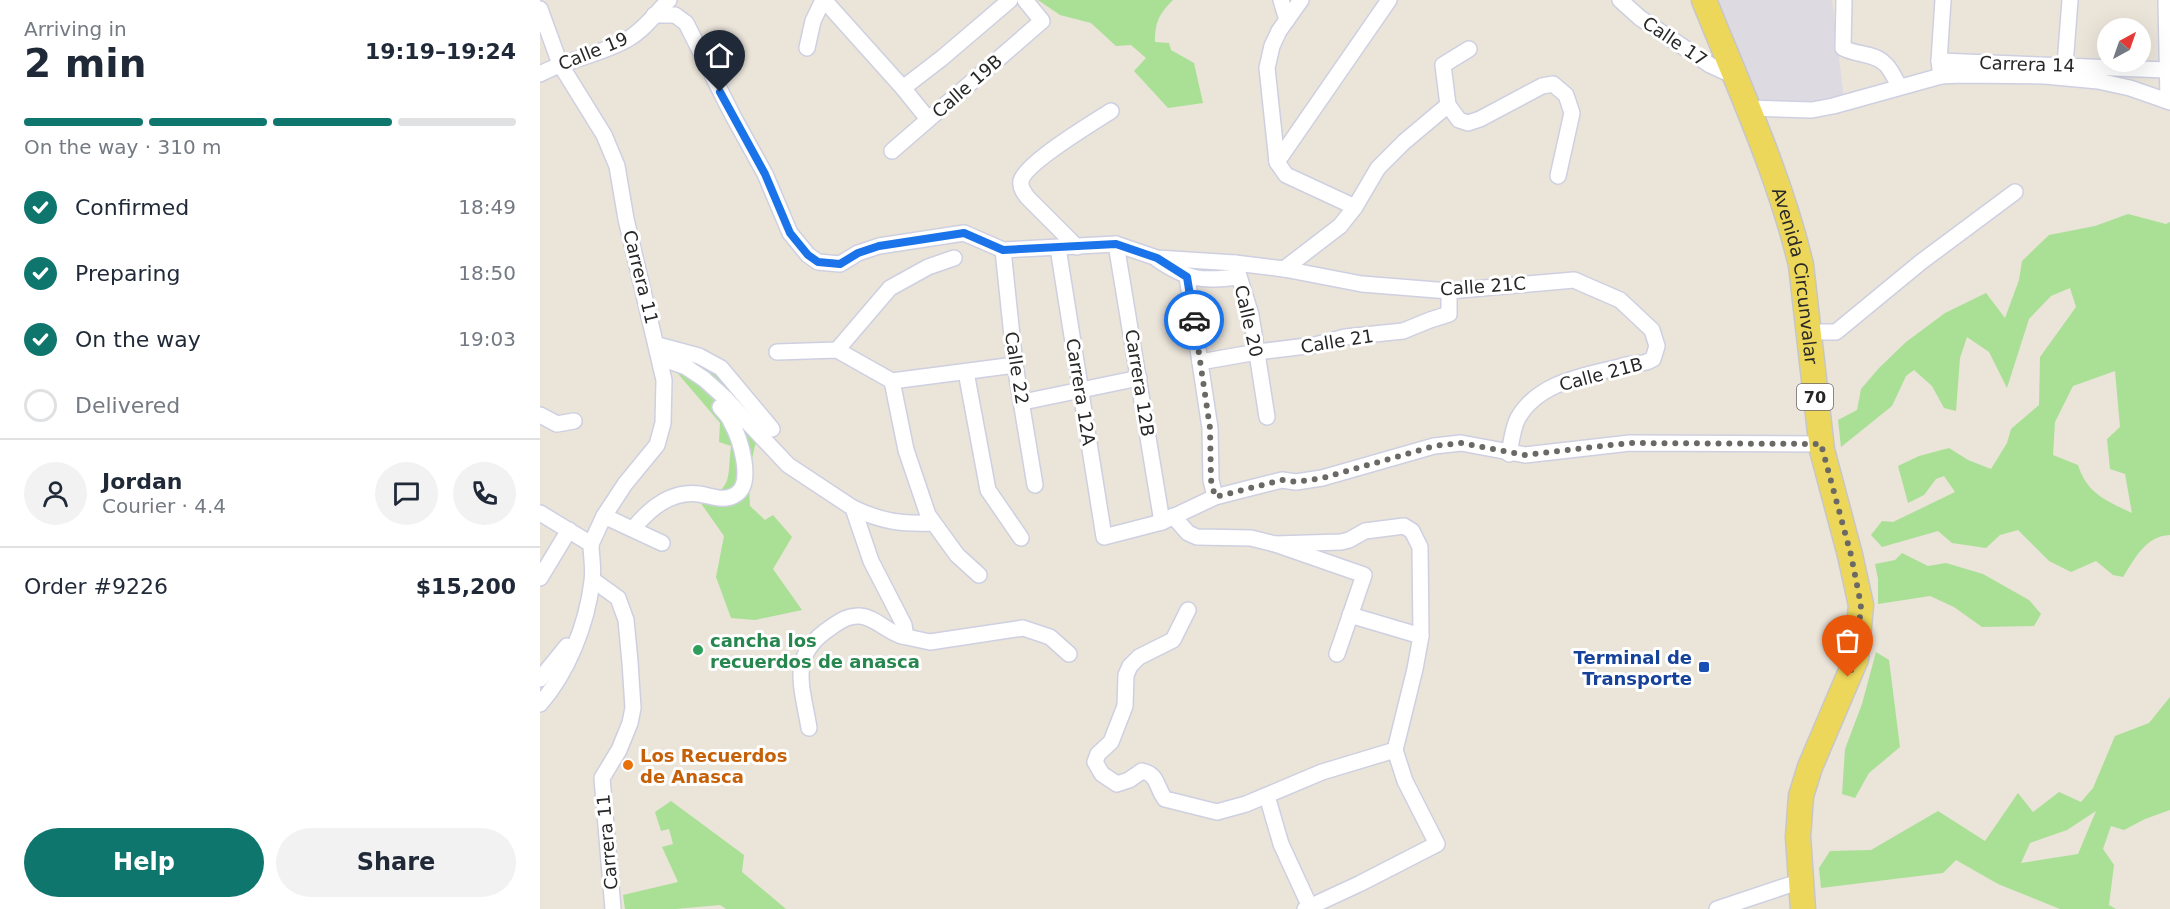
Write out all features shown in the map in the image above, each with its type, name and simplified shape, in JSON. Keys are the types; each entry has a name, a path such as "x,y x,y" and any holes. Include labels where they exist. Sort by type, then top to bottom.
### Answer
{"main road":[{"name":"Avenida Circunvalar","path":"1704,0 1778,190 1796,244 1801,265 1821,444 1851,555 1861,605 1856,659 1810,767 1801,796 1798,837 1803,909"}],"street":[{"name":"Calle 19","path":"540,74 560,64 594,54 627,40 669,0"},
{"path":"807,48 813,21 823,0 928,119"},
{"path":"903,88 1010,0"},
{"name":"Calle 19B","path":"892,150 1042,21 1025,0"},
{"path":"1281,0 1287,20"},
{"path":"1301,0 1272,46 1267,68 1277,162 1286,175 1355,207"},
{"path":"1277,162 1389,0"},
{"name":"Calle 17","path":"1620,0 1640,18 1710,66 1734,76"},
{"path":"1844,0 1843,48 1884,63 1900,87"},
{"path":"1940,69 1943,0"},
{"path":"2065,65 2070,0"},
{"path":"1747,108 1812,110 1833,106 1900,87 1940,69 2098,81 2130,87 2169,102 2166,70 2166,0"},
{"name":"Carrera 11","path":"540,9 560,64 604,135 617,166 626,219 664,380 663,423 657,445 625,484 604,516 591,544"},
{"name":"Calle 20","path":"654,15 675,15 686,23 765,174 790,233 808,255 818,262 840,264 858,253 879,246 964,233 1003,250 1116,244 1157,258 1237,270 1248,301 1268,417"},
{"path":"1469,49 1443,65 1448,105 1458,120 1468,123 1480,119 1542,86 1553,84 1566,95 1572,113 1558,176"},
{"name":"Carrera 14","path":"1940,69 2065,65 2166,70"},
{"path":"1284,269 1340,226 1355,207 1378,168 1404,142 1448,105"},
{"path":"1077,247 1028,198 1022,189 1021,180 1028,169 1044,156 1111,111"},
{"path":"1808,332 1836,332 1921,262 2015,192"},
{"name":"Carrera 12B","path":"1116,244 1139,378 1168,519"},
{"name":"Carrera 12A","path":"1058,248 1104,537 1168,519"},
{"name":"Calle 22","path":"1003,250 1015,365 1023,402 1035,485"},
{"path":"837,350 890,288 928,267 954,258"},
{"path":"1157,258 1187,277 1205,280 1237,270"},
{"name":"Calle 21C","path":"1237,270 1284,269 1362,284 1449,291 1574,280 1620,300 1652,330 1656,346"},
{"path":"1187,277 1210,428 1211,480 1215,497"},
{"name":"Calle 21","path":"1200,362 1257,351 1315,345 1344,337 1403,331 1449,314 1449,291"},
{"name":"Calle 21B","path":"1509,454 1518,418 1537,396 1553,385 1629,364 1646,364 1653,359 1656,346"},
{"path":"777,352 837,350 892,381 1015,365"},
{"path":"659,352 699,356 721,368 772,429"},
{"path":"659,352 704,379 788,465 853,508 878,519 906,524 933,523"},
{"path":"966,372 988,490 1021,538"},
{"path":"1023,402 1139,378"},
{"path":"892,381 906,450 928,515 957,555 979,575"},
{"path":"633,530 648,512 669,498 696,494 723,499 737,494 745,483 745,464 736,431 731,420 720,407"},
{"path":"540,415 557,424 574,421"},
{"path":"1337,654 1364,575 1251,538 1197,537 1168,519 1215,497 1282,480 1296,482 1323,478 1434,446 1461,443 1509,454 1525,455 1629,443 1821,444"},
{"path":"853,508 871,561 904,625 905,631 902,636"},
{"path":"540,513 591,544 593,579 580,629 565,666 554,688 540,704"},
{"path":"604,516 662,543"},
{"path":"1267,796 1281,844 1308,908 1359,885 1437,844 1405,781 1395,750 1421,636 1420,547 1412,531 1404,526 1365,531 1341,542 1275,544"},
{"path":"540,578 569,530"},
{"name":"Carrera 11","path":"593,579 618,598 626,620 633,708 630,723 619,750 602,778 613,909"},
{"path":"1188,610 1173,640 1139,657 1130,666 1126,675 1125,706 1111,742 1098,754 1095,762 1102,774 1118,784 1142,771 1150,772 1165,798 1217,812 1267,796 1285,786 1322,772 1395,750"},
{"path":"1350,615 1421,636"},
{"path":"809,728 800,672 803,658 824,632 846,617 861,616 902,636 930,642 1023,628 1050,637 1069,654"},
{"path":"540,679 580,629"},
{"path":"1717,909 1801,880"}],"shaded area":[{"path":"1715,0 1832,0 1844,99 1804,104 1757,99"}],"green space":[{"path":"1038,0 1173,0 1159,19 1155,42 1169,43 1171,50 1194,63 1203,103 1168,108 1134,71 1146,58 1131,45 1116,46 1091,23 1060,15"},
{"path":"2128,214 2166,224 2170,222 2170,535 2161,536 2147,544 2123,577 2113,575 2096,561 2071,572 2049,561 2018,530 2000,535 1986,548 1952,543 1938,531 1882,547 1871,535 1882,521 1893,522 1955,492 1944,476 1936,479 1924,495 1908,503 1898,466 1919,456 1949,448 1968,460 1991,469 2007,443 2011,429 2039,405 2040,357 2076,307 2070,288 2051,296 2029,319 2007,388 1989,352 1967,337 1960,358 1956,411 1944,408 1932,386 1914,370 1906,376 1892,406 1841,447 1838,420 1857,410 1861,389 1906,342 1945,313 1986,293 2005,318 2019,280 2022,261 2049,235 2095,226","holes":["2115,371 2120,427 2107,439 2110,469 2125,474 2132,513 2092,490 2078,465 2053,455 2055,422 2073,386"]},
{"path":"697,366 720,376 760,429 751,467 750,506 765,520 773,515 792,537 773,569 802,610 755,620 731,618 716,577 724,536 700,502 724,487 727,481 731,446 719,442 720,423 674,369"},
{"path":"1902,553 1928,566 1946,563 1983,574 2029,600 2041,614 2034,626 1982,627 1954,607 1930,596 1878,604 1878,579 1875,564 1895,560"},
{"path":"1876,652 1889,660 1900,747 1869,773 1855,798 1842,794 1845,749 1862,704"},
{"path":"2170,697 2170,810 2124,830 2111,826 2103,849 2114,865 2109,905 2116,909 2060,909 1998,884 1956,860 1943,873 1821,888 1819,868 1830,851 1871,850 1938,811 1985,841 2018,793 2033,812 2059,792 2081,802 2093,788 2115,736 2149,723","holes":["2096,811 2078,854 2021,863 2030,843 2067,830"]},
{"path":"671,801 744,855 742,872 786,909 726,909 720,905 676,909 625,909 623,895 678,882 662,847 673,844 669,829 661,831 655,812"}],"way so far":[{"path":"1194,320 1210,428 1211,480 1215,497 1282,480 1296,482 1323,478 1434,446 1461,443 1509,454 1525,455 1629,443 1821,444 1851,555 1861,605 1856,659 1848,677"}],"place":[{"name":"cancha los recuerdos de anasca","path":"698,650"},
{"name":"Terminal de Transporte","path":"1704,667"},
{"name":"Los Recuerdos de Anasca","path":"628,765"}],"route":[{"path":"720,92 765,174 790,233 808,255 818,262 840,264 858,253 879,246 964,233 1003,250 1116,244 1157,258 1187,277 1194,320"}]}
